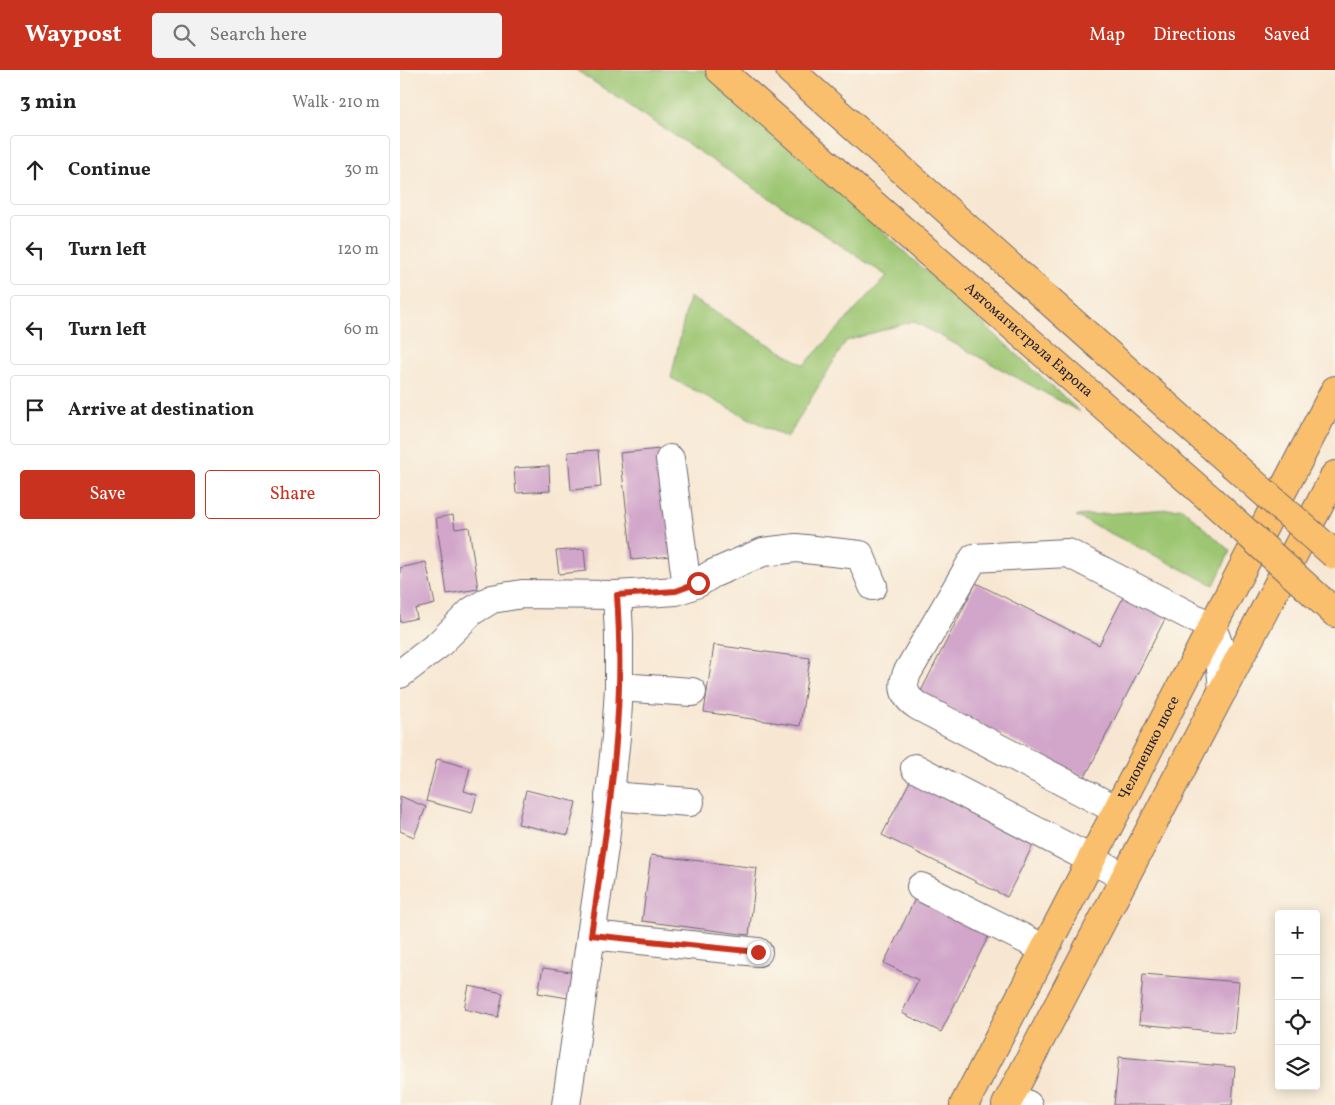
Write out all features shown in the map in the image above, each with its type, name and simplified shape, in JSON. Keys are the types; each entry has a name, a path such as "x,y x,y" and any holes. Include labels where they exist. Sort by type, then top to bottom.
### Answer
{"main road":[{"name":"Автомагистрала Европа","path":"720,70 1210,499 1328,606"},
{"path":"790,70 1335,555"},
{"name":"Челопешко шосе","path":"964,1105 1335,390"},
{"path":"1015,1102 1125,877 1335,475"}],"street":[{"path":"670,459 686,588"},
{"path":"400,674 438,645 472,611 492,600 522,594 617,595 676,591 762,552 796,548 860,555 873,586"},
{"path":"1117,810 909,700 904,691 903,683 906,673 974,558 1068,553 1212,627 1219,646 1223,690"},
{"path":"566,1105 609,796 619,687 617,595"},
{"path":"619,687 692,692"},
{"path":"915,768 1125,877"},
{"path":"609,796 690,802"},
{"path":"921,887 1045,949"},
{"path":"591,935 758,952"}],"green space":[{"path":"576,70 705,70 1080,412 913,321 846,341 787,438 671,378 689,297 804,365 887,276"},
{"path":"1182,508 1230,551 1214,585 1076,516"}],"building":[{"path":"660,449 672,556 632,560 620,453"},
{"path":"598,450 601,487 571,490 568,452"},
{"path":"549,466 550,491 516,493 514,468"},
{"path":"453,515 455,529 469,527 478,589 447,594 436,518"},
{"path":"584,549 586,571 559,574 556,551"},
{"path":"426,562 435,604 415,609 417,618 400,622 400,568"},
{"path":"976,583 1099,645 1125,594 1167,615 1085,777 920,693"},
{"path":"714,645 810,658 800,726 704,712"},
{"path":"437,759 470,768 464,791 477,795 472,813 426,801"},
{"path":"911,779 1035,841 1007,897 882,835"},
{"path":"526,790 576,802 568,835 518,824"},
{"path":"400,796 426,807 414,837 400,831"},
{"path":"651,855 757,868 749,935 642,921"},
{"path":"918,893 992,929 941,1032 902,1013 918,980 884,963"},
{"path":"543,968 578,973 574,999 538,993"},
{"path":"1143,974 1239,982 1234,1033 1139,1024"},
{"path":"469,986 503,993 498,1017 464,1009"},
{"path":"1119,1057 1235,1067 1232,1105 1114,1105"}],"route":[{"path":"698,583 676,591 617,595 619,687 616,737 605,841 591,935 758,952"}]}
